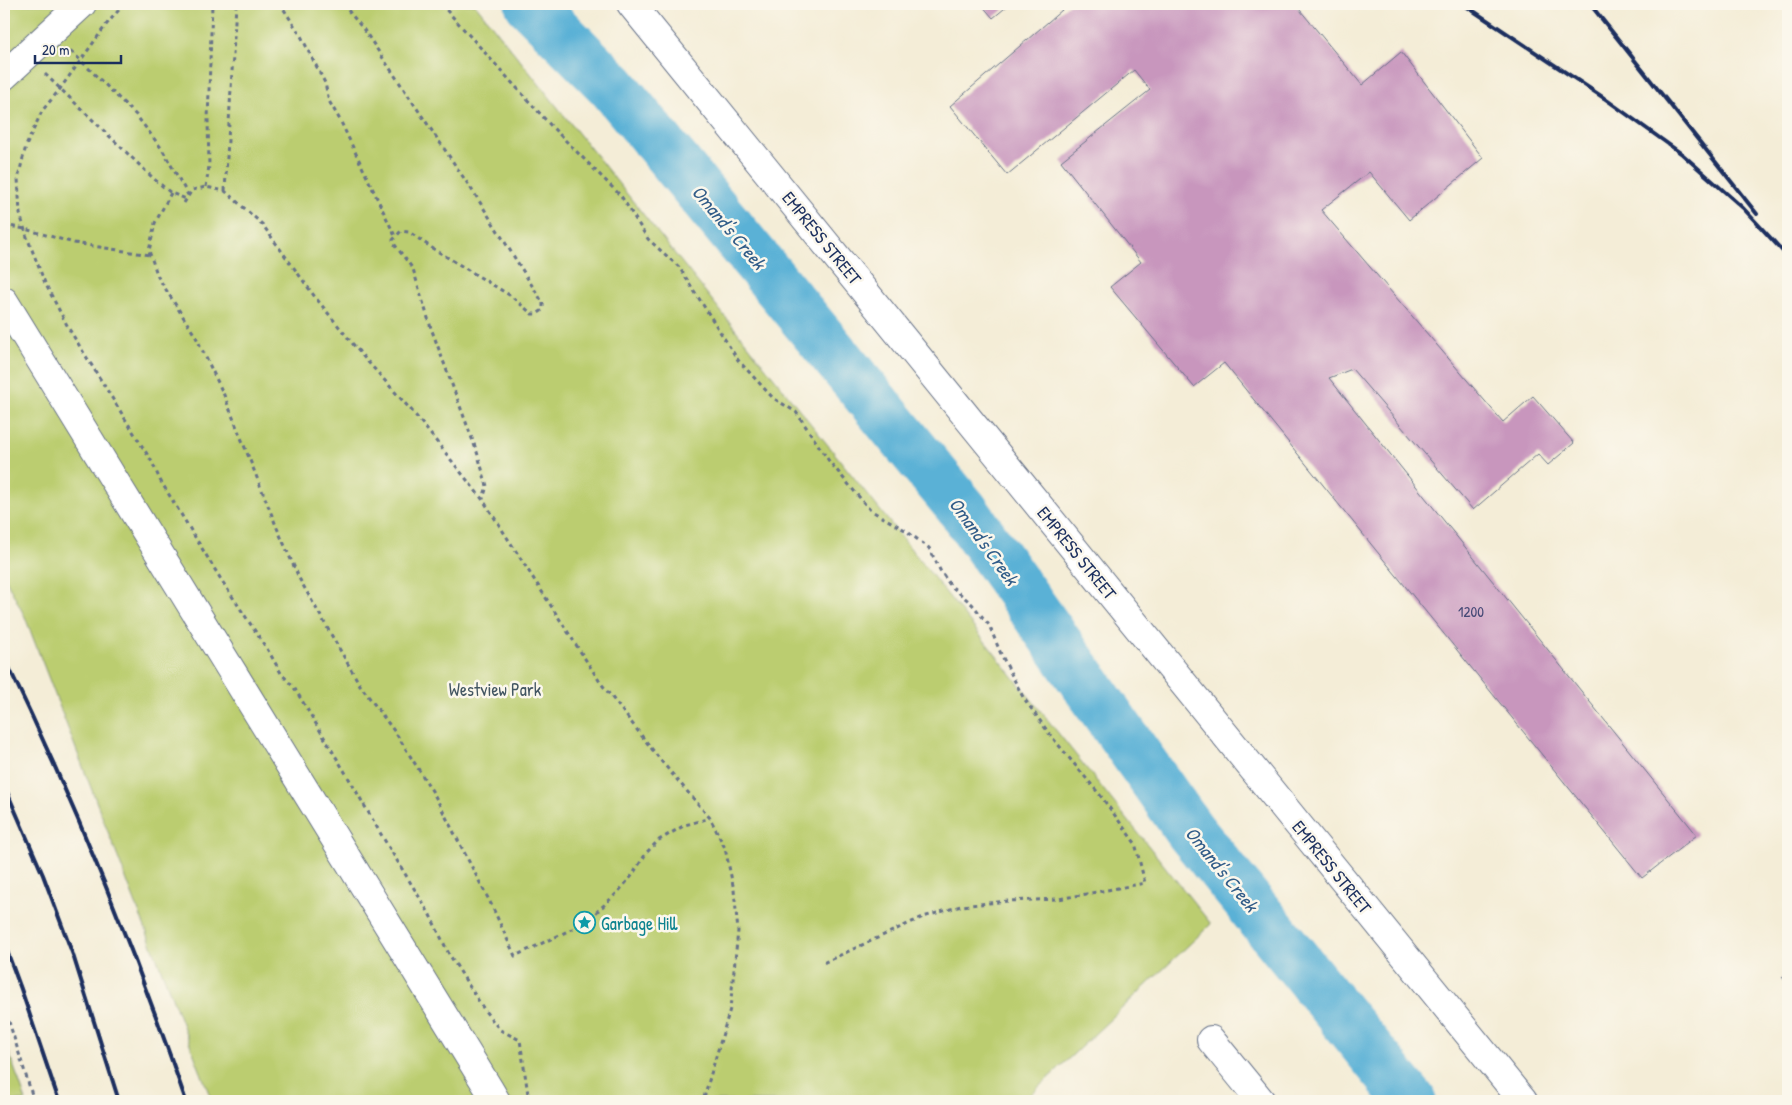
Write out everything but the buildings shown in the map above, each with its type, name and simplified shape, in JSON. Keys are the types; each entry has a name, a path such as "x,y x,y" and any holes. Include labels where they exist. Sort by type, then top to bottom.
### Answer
{"street":[{"path":"4,76 82,4"},
{"name":"EMPRESS STREET","path":"631,4 1523,1101"},
{"path":"4,301 496,1101"},
{"path":"1211,1040 1260,1101"}],"path":[{"path":"124,4 42,110 26,146 18,178 20,214 25,229 45,283 69,329 152,462 174,504 269,652 281,674 294,688 429,913 449,954 485,1011 500,1030 520,1040 529,1101"},
{"path":"206,187 209,166 208,120 212,4"},
{"path":"225,191 236,4"},
{"path":"278,4 283,8 301,36 325,83 329,101 344,128 395,236"},
{"path":"343,4 364,30 476,196 544,303 543,310 537,314 532,314 511,296 409,232 400,231 393,240 413,269 431,328 477,452 487,486 483,500"},
{"path":"441,4 553,128 620,196 648,239 679,267 738,360 773,398 796,412 829,461 870,510 905,530 929,548 950,585 972,604 989,625 1001,654 1023,697 1051,736 1100,795 1135,843 1145,883 1059,899 1008,901 961,906 922,917 823,963"},
{"path":"52,32 136,115 162,149 186,199"},
{"path":"26,56 154,180 171,193 186,199"},
{"path":"186,199 192,190 206,187 225,191 262,224 315,297 361,354 412,411 483,500 600,682 662,762 710,818 726,848 734,890 738,931 730,1009 703,1101"},
{"path":"171,193 155,223 149,252 158,277 196,336 224,395 277,528 300,580 360,685 396,735 434,794 491,904 515,956 585,924 618,892 631,877 647,852 659,840 685,825 710,818"},
{"path":"4,225 74,242 151,255"},
{"path":"4,1006 34,1101"}],"green space":[{"name":"Westview Park","path":"4,4 475,4 1211,924 1024,1101 212,1101 25,617 4,576"},
{"path":"4,1039 26,1101 4,1101"}],"waterway":[{"name":"Omand's Creek","path":"530,4 612,86 963,510 1191,832 1411,1101"}],"railway":[{"path":"1463,4 1604,98 1682,154 1743,208 1788,257"},
{"path":"1590,4 1757,214"},
{"path":"4,657 55,766 102,876 186,1101"},
{"path":"4,785 43,875 73,955 119,1101"},
{"path":"4,943 59,1101"}],"place":[{"name":"Garbage Hill","path":"585,923"}]}
